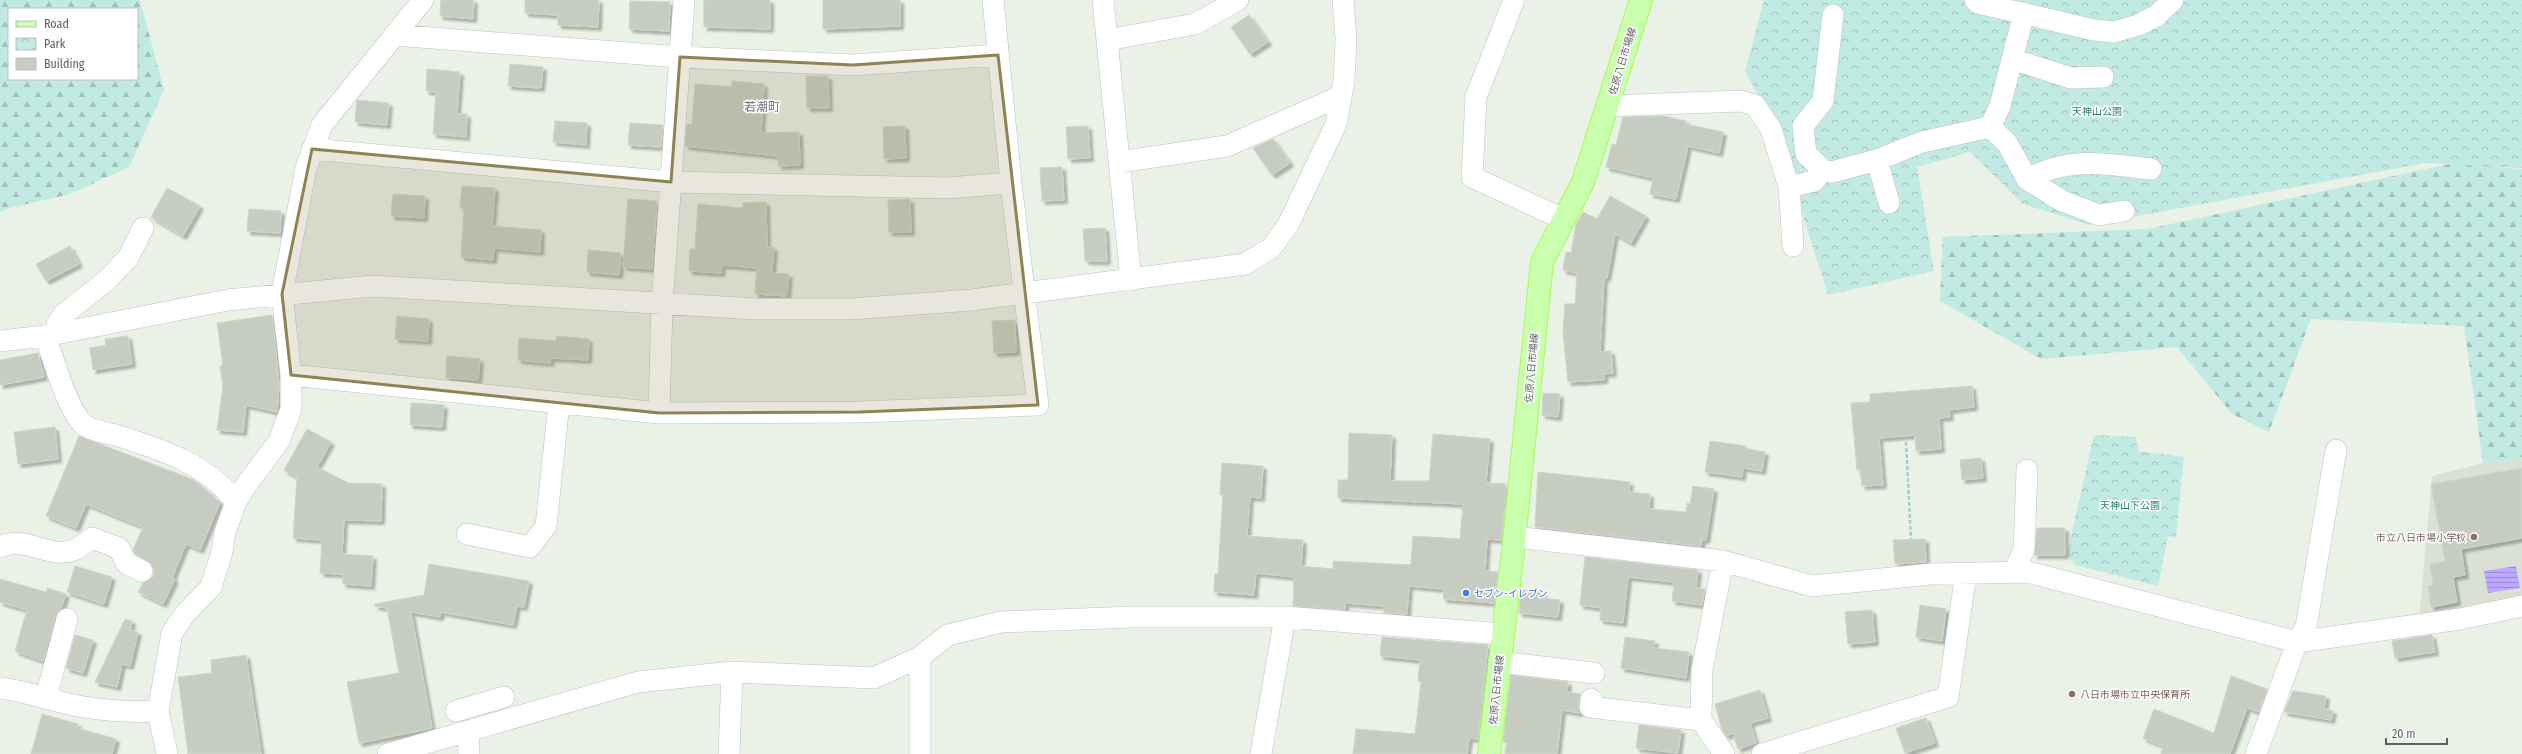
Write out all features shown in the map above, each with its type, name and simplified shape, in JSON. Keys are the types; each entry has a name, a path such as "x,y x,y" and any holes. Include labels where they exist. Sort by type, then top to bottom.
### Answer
{"main road":[{"name":"佐原八日市場線","path":"1489,754 1514,537 1542,262 1583,182 1641,0"}],"street":[{"path":"167,754 158,711 172,633 184,615 211,587 222,552 225,532 236,502 244,488 279,441 291,409 291,375 282,294 306,168 312,149 322,125 423,0"},
{"path":"659,413 662,304 684,0"},
{"path":"291,375 659,413 860,412 1038,405 1011,183 993,0"},
{"path":"1103,0 1131,280"},
{"path":"1107,40 1195,24 1238,0"},
{"path":"0,341 51,335 228,300 373,286 405,286 756,309 851,310 914,306 1131,280 1245,264 1271,248 1288,225 1336,124 1341,96 1346,39 1343,0"},
{"path":"1514,0 1476,97 1472,177 1563,219"},
{"path":"1975,0 1978,3 2024,14 2094,30 2114,32 2138,25 2156,16 2173,0"},
{"path":"1990,127 2000,106 2024,14"},
{"path":"1833,15 1823,101 1803,126 1806,154 1823,170 1832,172 1877,160 1922,142 1990,127"},
{"path":"394,35 680,57 853,65 998,55"},
{"path":"2012,59 2071,78 2103,77"},
{"path":"1119,162 1227,146 1341,96"},
{"path":"1607,106 1741,101 1755,105 1771,129 1790,187 1793,246"},
{"path":"1990,127 2007,143 2027,179 2062,201 2099,215 2124,211"},
{"path":"312,149 671,182 947,188 1011,183"},
{"path":"1877,160 1889,203"},
{"path":"2027,179 2046,168 2083,162 2151,169"},
{"path":"1790,187 1814,181 1823,170"},
{"path":"143,228 128,258 107,280 63,315 51,335 73,410 85,425 168,452 204,471 224,486 236,502"},
{"path":"467,534 530,547 546,526 559,403"},
{"path":"2256,754 2297,642 2306,627 2336,450"},
{"path":"2014,572 2024,549 2027,470"},
{"path":"1514,537 1722,561 1812,586 1931,574 2028,572 2297,642 2460,619 2522,606"},
{"path":"0,547 20,542 57,551 73,550 92,538 119,548 126,563 142,571"},
{"path":"1722,561 1702,670 1701,720 1724,754"},
{"path":"1762,754 1948,697 1966,573"},
{"path":"388,754 638,682 732,672 874,678 920,657 948,635 1001,622 1132,617 1285,617 1502,634"},
{"path":"1262,754 1285,617"},
{"path":"46,696 67,619"},
{"path":"920,657 920,754"},
{"path":"1499,662 1594,673"},
{"path":"729,754 732,672"},
{"path":"0,688 46,696 84,707 134,712 158,711"},
{"path":"456,711 504,697"},
{"path":"1591,699 1590,707 1701,720"},
{"path":"468,732 469,754"}],"path":[{"path":"1906,442 1911,539"}],"highlighted area":[{"path":"998,55 1038,405 860,412 659,413 291,375 282,294 312,149 671,182 680,57 853,65"}],"shaded area":[{"name":"市立八日市場小学校","path":"2522,460 2522,597 2419,619 2432,476 2483,463"},
{"path":"2516,566 2520,588 2488,593 2484,571"}],"green space":[{"path":"0,0 140,0 164,90 129,167 70,194 6,209 0,212"},
{"name":"天神山公園","path":"1764,0 2522,0 2522,168 2425,163 2089,225 2023,204 1970,152 1917,167 1934,271 1828,295 1775,128 1745,71"},
{"path":"2453,163 2522,169 2522,460 2483,463 2464,326 2311,319 2269,432 2232,414 2177,347 2041,359 1940,301 1943,237 2148,229"},
{"name":"天神山下公園","path":"2094,435 2136,437 2138,451 2184,457 2176,537 2168,536 2158,586 2075,565 2067,554"}],"building":[{"path":"441,0 474,0 473,19 440,16"},
{"path":"525,0 599,0 598,27 558,25 558,15 525,13"},
{"path":"704,0 770,0 770,29 704,27"},
{"path":"823,0 900,0 900,26 823,29"},
{"path":"630,1 670,2 669,31 629,29"},
{"path":"1249,15 1268,42 1250,54 1231,27"},
{"path":"510,64 543,67 541,88 508,86"},
{"path":"427,69 460,72 457,114 467,114 466,137 433,134 436,92 426,91"},
{"path":"806,76 828,76 829,108 807,108"},
{"path":"732,81 764,84 761,133 799,132 800,165 778,166 778,156 685,146 687,124 692,124 695,84 732,87"},
{"path":"357,100 389,103 387,125 355,122"},
{"path":"1664,116 1686,121 1685,124 1723,132 1719,153 1688,146 1676,199 1650,194 1653,178 1606,167 1612,144 1616,145 1623,117"},
{"path":"555,121 587,123 586,145 553,142"},
{"path":"630,123 663,125 661,147 628,145"},
{"path":"905,126 906,158 884,159 883,127"},
{"path":"1088,126 1090,158 1068,159 1066,127"},
{"path":"1273,139 1290,163 1272,175 1253,148"},
{"path":"1062,167 1064,200 1042,201 1040,168"},
{"path":"462,186 495,188 492,226 541,230 540,252 494,248 493,260 461,257 464,208 460,208"},
{"path":"167,188 200,206 183,236 151,217"},
{"path":"393,194 425,196 424,218 391,216"},
{"path":"1610,196 1646,216 1631,243 1615,234 1607,278 1604,278 1600,352 1611,351 1613,373 1604,374 1604,380 1568,382 1563,333 1565,304 1575,304 1577,273 1563,270 1566,252 1571,253 1576,224 1583,212 1597,219"},
{"path":"628,199 657,201 652,269 623,267"},
{"path":"910,199 911,232 889,232 888,200"},
{"path":"766,202 767,247 774,247 772,273 789,274 787,296 755,294 757,268 722,265 721,273 689,271 690,249 695,249 698,204 743,208 743,203"},
{"path":"249,209 281,211 280,233 247,231"},
{"path":"1105,228 1107,261 1085,261 1083,229"},
{"path":"70,246 79,264 46,281 36,264"},
{"path":"588,250 621,253 619,275 587,272"},
{"path":"272,315 279,385 277,412 246,405 243,432 217,430 223,387 220,366 223,365 217,323"},
{"path":"397,316 429,319 428,341 395,339"},
{"path":"1015,320 1016,352 994,353 992,321"},
{"path":"128,336 132,364 93,370 90,348 106,345 105,339"},
{"path":"557,336 589,339 588,360 551,358 550,363 518,360 519,338 556,341"},
{"path":"38,353 44,377 0,385 0,360"},
{"path":"447,356 480,359 478,380 446,378"},
{"path":"1972,386 1974,407 1949,410 1950,417 1939,418 1941,449 1916,451 1915,435 1879,438 1883,485 1862,486 1860,469 1857,470 1851,403 1870,402 1870,394"},
{"path":"1543,393 1560,394 1558,417 1542,415"},
{"path":"411,403 444,405 442,427 410,425"},
{"path":"55,427 58,459 18,464 14,432"},
{"path":"307,429 331,442 317,467 348,483 382,484 381,521 344,520 342,554 373,556 371,586 343,584 343,574 320,573 322,540 293,538 297,477 284,470"},
{"path":"1349,433 1392,435 1390,481 1429,481 1433,434 1490,439 1486,483 1506,484 1502,540 1487,539 1485,571 1498,572 1494,603 1443,599 1444,589 1409,586 1407,614 1384,613 1384,606 1345,603 1345,610 1293,606 1294,577 1256,573 1254,595 1214,592 1215,574 1218,574 1223,495 1220,495 1222,463 1263,466 1261,498 1250,497 1247,536 1303,540 1301,566 1333,569 1333,561 1411,565 1413,536 1460,539 1463,504 1338,498 1338,480 1348,480"},
{"path":"79,436 194,480 220,502 200,550 186,544 172,578 175,579 163,604 138,592 143,583 153,577 154,571 152,564 135,554 133,550 143,527 86,504 76,528 46,516"},
{"path":"1710,441 1746,446 1746,449 1765,452 1762,471 1743,468 1742,477 1705,472"},
{"path":"1981,458 1983,478 1962,480 1960,460"},
{"path":"2522,468 2522,538 2461,549 2465,575 2453,577 2457,602 2431,607 2428,586 2433,585 2430,564 2445,561 2431,484"},
{"path":"1538,472 1630,482 1629,492 1650,494 1649,509 1686,512 1687,503 1690,504 1693,486 1714,489 1706,540 1702,539 1701,546 1535,527"},
{"path":"2037,528 2065,528 2065,555 2034,555"},
{"path":"1925,539 1926,562 1895,564 1893,540"},
{"path":"1585,557 1698,570 1696,588 1705,589 1702,605 1672,601 1674,582 1628,577 1623,623 1600,620 1601,608 1580,605"},
{"path":"429,564 529,581 524,607 517,606 513,625 441,612 440,617 411,612 432,728 359,743 347,682 399,673 387,608 375,606 375,604 424,595"},
{"path":"75,566 112,577 104,604 67,592"},
{"path":"0,579 46,592 48,588 66,594 61,609 55,616 43,661 15,651 27,610 0,602"},
{"path":"1521,590 1543,592 1542,598 1560,600 1558,617 1519,613"},
{"path":"1920,605 1946,609 1942,641 1916,637"},
{"path":"1872,610 1875,642 1848,644 1845,612"},
{"path":"125,619 132,621 130,630 138,632 130,666 122,664 117,687 95,682"},
{"path":"75,635 93,640 83,673 66,668"},
{"path":"2432,635 2435,652 2395,658 2392,641"},
{"path":"1382,637 1488,645 1478,739 1469,738 1467,754 1353,754 1356,729 1415,734 1421,681 1418,681 1420,660 1380,656"},
{"path":"1625,637 1655,641 1654,648 1689,652 1686,678 1621,668"},
{"path":"246,655 261,754 188,754 178,677 212,673 211,660"},
{"path":"1511,675 1568,682 1567,692 1581,694 1578,706 1580,713 1562,710 1557,754 1505,754 1507,743 1503,742"},
{"path":"2231,676 2267,689 2259,712 2247,708 2230,754 2161,754 2163,746 2143,738 2154,709 2214,733"},
{"path":"1760,690 1768,718 1750,723 1756,743 1738,749 1733,733 1726,736 1722,730 1715,704"},
{"path":"2293,691 2326,696 2324,708 2333,711 2331,720 2284,712"},
{"path":"42,714 78,724 77,728 116,739 112,754 31,754"},
{"path":"1926,718 1935,743 1905,753 1896,728"},
{"path":"1639,725 1681,730 1678,753 1636,748"}],"place":[{"name":"市立八日市場小学校","path":"2474,537"},
{"name":"セブン-イレブン","path":"1466,593"},
{"name":"八日市場市立中央保育所","path":"2072,694"}],"district":[{"name":"若潮町","path":"762,107"}]}
